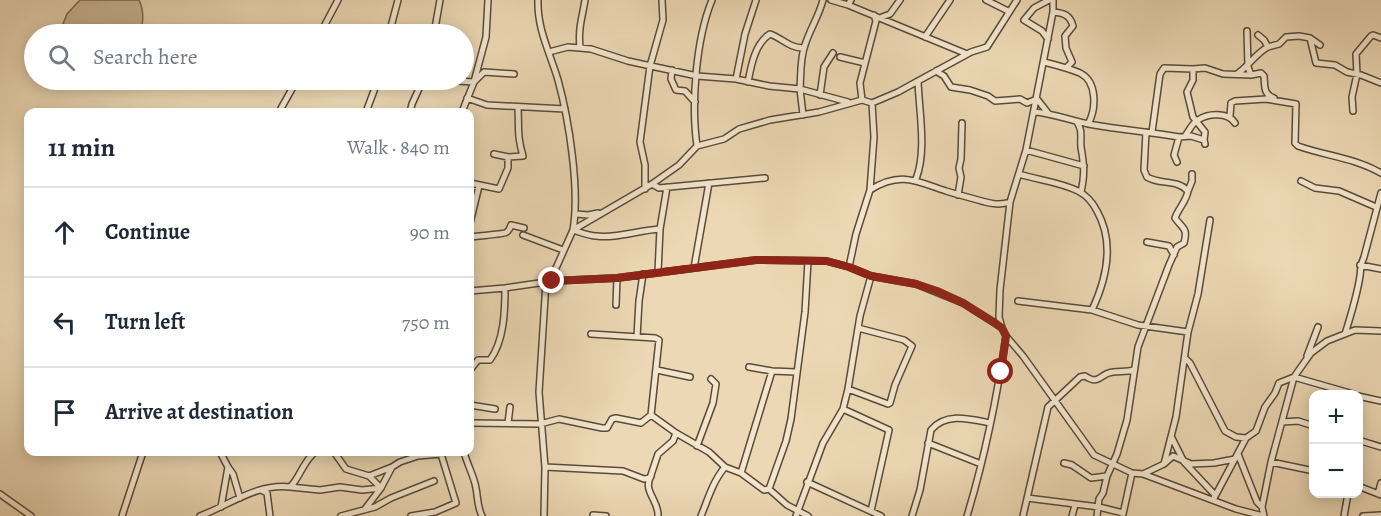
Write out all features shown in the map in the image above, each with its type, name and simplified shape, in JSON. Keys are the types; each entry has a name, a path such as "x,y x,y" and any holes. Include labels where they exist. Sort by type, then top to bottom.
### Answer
{"street":[{"path":"325,24 338,0"},
{"path":"392,24 398,0"},
{"path":"436,24 440,0"},
{"path":"474,82 486,37 488,0"},
{"path":"538,0 540,29 565,109 576,214 573,230 549,282 539,392 545,467 544,516"},
{"path":"645,189 645,165 640,142 650,66 663,21 662,0"},
{"path":"697,146 695,131 697,76 702,27 712,0"},
{"path":"736,79 745,34 756,0"},
{"path":"803,115 800,89 803,48 819,16 824,0"},
{"path":"831,0 850,2 875,18 890,14 900,0"},
{"path":"925,37 950,0"},
{"path":"986,0 1008,11"},
{"path":"573,230 645,189 679,165 697,146 724,139 739,129 770,120 803,115 862,100 872,103 898,92 967,54 987,47 1017,0"},
{"path":"1048,39 1042,31 1024,20 1034,8 1049,0"},
{"path":"1053,0 1053,12 1037,99 1026,150 1010,202 999,317 1006,336 1094,454 1132,473 1143,474 1263,516 1262,507 1271,462 1294,377 1318,346 1355,330 1381,331"},
{"path":"580,48 578,28 585,9 583,1"},
{"path":"1053,12 1064,13 1072,20 1073,26 1065,36 1066,48 1072,62 1066,68"},
{"path":"881,17 967,54"},
{"path":"862,100 860,83 875,18"},
{"path":"1247,31 1248,67 1251,75"},
{"path":"748,82 755,56 765,37 770,34 778,36 790,46 803,48"},
{"path":"1258,35 1269,47"},
{"path":"1353,111 1352,97 1357,74 1356,54 1371,36 1381,38"},
{"path":"1238,74 1248,67 1262,50 1279,44 1286,37 1310,38 1320,45"},
{"path":"1310,38 1316,63 1335,65 1347,72 1381,83"},
{"path":"549,52 568,47 591,49 628,61 697,76 736,79 800,89 850,102"},
{"path":"820,95 824,67 833,53"},
{"path":"840,57 865,63"},
{"path":"1044,62 1066,68 1084,77 1094,96 1088,124"},
{"path":"1188,191 1179,183 1154,181 1147,177 1144,170 1161,70 1167,67 1205,68 1223,74 1261,74 1264,76 1265,91 1268,96 1278,100"},
{"path":"1034,112 1048,113 1088,124 1182,136 1205,142 1205,132 1190,108 1187,92 1193,80 1193,69"},
{"path":"672,70 671,79 676,90 685,92 696,103"},
{"path":"936,71 944,76 951,87 970,90 995,101 1020,99 1027,103 1037,99"},
{"path":"474,82 484,72 514,74"},
{"path":"916,180 919,172 921,136 918,81"},
{"path":"281,108 291,90"},
{"path":"368,108 374,90"},
{"path":"411,108 418,90"},
{"path":"463,108 470,90"},
{"path":"467,98 487,105 565,109"},
{"path":"1037,99 1048,113"},
{"path":"1235,123 1230,116 1231,103 1234,101 1266,99 1296,104 1294,143 1335,157 1352,160 1381,173"},
{"path":"849,267 856,234 870,190 874,137 872,103"},
{"path":"494,154 508,157 523,156 517,137 518,108"},
{"path":"1177,162 1174,155 1182,136 1196,120 1207,116 1230,116"},
{"path":"1077,122 1081,128 1084,165 1081,192"},
{"path":"958,195 961,177 959,168 962,123"},
{"path":"1026,150 1084,165"},
{"path":"474,184 499,189 508,168 508,157"},
{"path":"1019,174 1081,192 1095,207 1108,235 1103,282 1092,310"},
{"path":"1097,516 1099,499 1113,465 1127,420 1138,347 1177,247 1184,243 1186,234 1182,224 1175,218 1187,200 1192,174"},
{"path":"652,184 659,188 765,178"},
{"path":"870,190 881,183 893,180 916,180 989,203 1010,202"},
{"path":"1301,181 1315,188 1339,191 1376,207"},
{"path":"694,268 709,183"},
{"path":"474,207 479,186"},
{"path":"658,272 660,229 667,187"},
{"path":"1345,334 1361,274 1360,265 1364,258 1381,193"},
{"path":"576,214 588,215 604,211"},
{"path":"1164,464 1172,438 1188,332 1198,294 1210,220"},
{"path":"474,236 495,233 502,235 507,233 511,225 524,228"},
{"path":"573,230 604,236 660,229"},
{"path":"523,235 563,250"},
{"path":"1147,242 1169,246 1174,255"},
{"path":"474,291 549,282 617,278 756,260 826,261 871,276 916,284 937,291 963,303 1002,328"},
{"path":"769,489 786,441 791,419 805,312 808,261"},
{"path":"1360,265 1381,269"},
{"path":"638,337 639,301 643,274"},
{"path":"797,513 823,443 843,409 858,328 871,276"},
{"path":"616,305 617,278"},
{"path":"474,365 478,360 490,360 495,352 501,337 505,288"},
{"path":"1018,301 1092,310 1145,326 1188,332"},
{"path":"1306,360 1318,327"},
{"path":"848,389 888,404 912,346 904,340 858,328"},
{"path":"474,423 540,424 559,419 595,428 607,428 612,419 616,418 641,423 651,414 659,340 591,334"},
{"path":"967,516 990,423 1006,336"},
{"path":"1185,358 1190,363 1225,431 1236,437 1246,438"},
{"path":"749,367 796,372"},
{"path":"657,370 690,377"},
{"path":"1023,516 1048,407 1080,377 1085,376 1098,380 1111,372 1121,373 1134,370"},
{"path":"741,473 772,371"},
{"path":"1214,498 1246,438 1256,431 1265,407 1279,383 1294,377 1339,390"},
{"path":"697,446 713,403 716,384 711,379"},
{"path":"1363,397 1381,401"},
{"path":"474,406 495,409"},
{"path":"508,423 510,407"},
{"path":"843,409 889,430 872,512"},
{"path":"651,414 676,433 709,452 725,467 741,473 764,490 769,489 797,513 808,516"},
{"path":"912,516 920,490 931,430 935,425 951,418 965,417 990,423"},
{"path":"1282,422 1298,421 1309,424"},
{"path":"658,516 658,507 648,490 647,482 658,454 673,441 676,433"},
{"path":"1172,438 1184,462 1214,498"},
{"path":"1363,441 1381,447"},
{"path":"928,443 981,464"},
{"path":"122,516 142,456"},
{"path":"222,456 233,474 240,498"},
{"path":"290,487 310,456"},
{"path":"337,456 346,469 369,476 381,488"},
{"path":"369,476 414,456"},
{"path":"411,516 435,512 456,502 442,456"},
{"path":"465,456 476,485 477,502 482,516"},
{"path":"1143,474 1164,464 1173,456 1191,464 1214,464 1237,457"},
{"path":"1237,457 1257,502 1262,507"},
{"path":"1271,462 1309,470"},
{"path":"1064,463 1072,465 1091,478 1107,476"},
{"path":"221,507 228,467"},
{"path":"365,509 381,488 392,467"},
{"path":"545,467 576,471 623,471 644,479 650,478 652,474"},
{"path":"701,516 715,479 725,467"},
{"path":"1027,498 1099,507 1123,515 1132,473"},
{"path":"341,516 375,507 434,481"},
{"path":"807,482 881,516"},
{"path":"1363,488 1379,495 1381,483"},
{"path":"200,516 240,498 278,486 320,490 340,487 362,490 381,488"},
{"path":"261,490 267,493 270,516"},
{"path":"0,494 31,516"},
{"path":"1344,516 1347,498"},
{"path":"1072,516 1075,505"},
{"path":"593,515 606,516"},
{"path":"1363,516 1381,515"}],"shaded area":[{"path":"80,0 139,0 143,17 142,24 63,24 67,14"}],"route":[{"path":"552,281 617,278 756,260 826,261 871,276 916,284 937,291 963,303 995,323 1002,328 1006,336 1001,372"}]}
